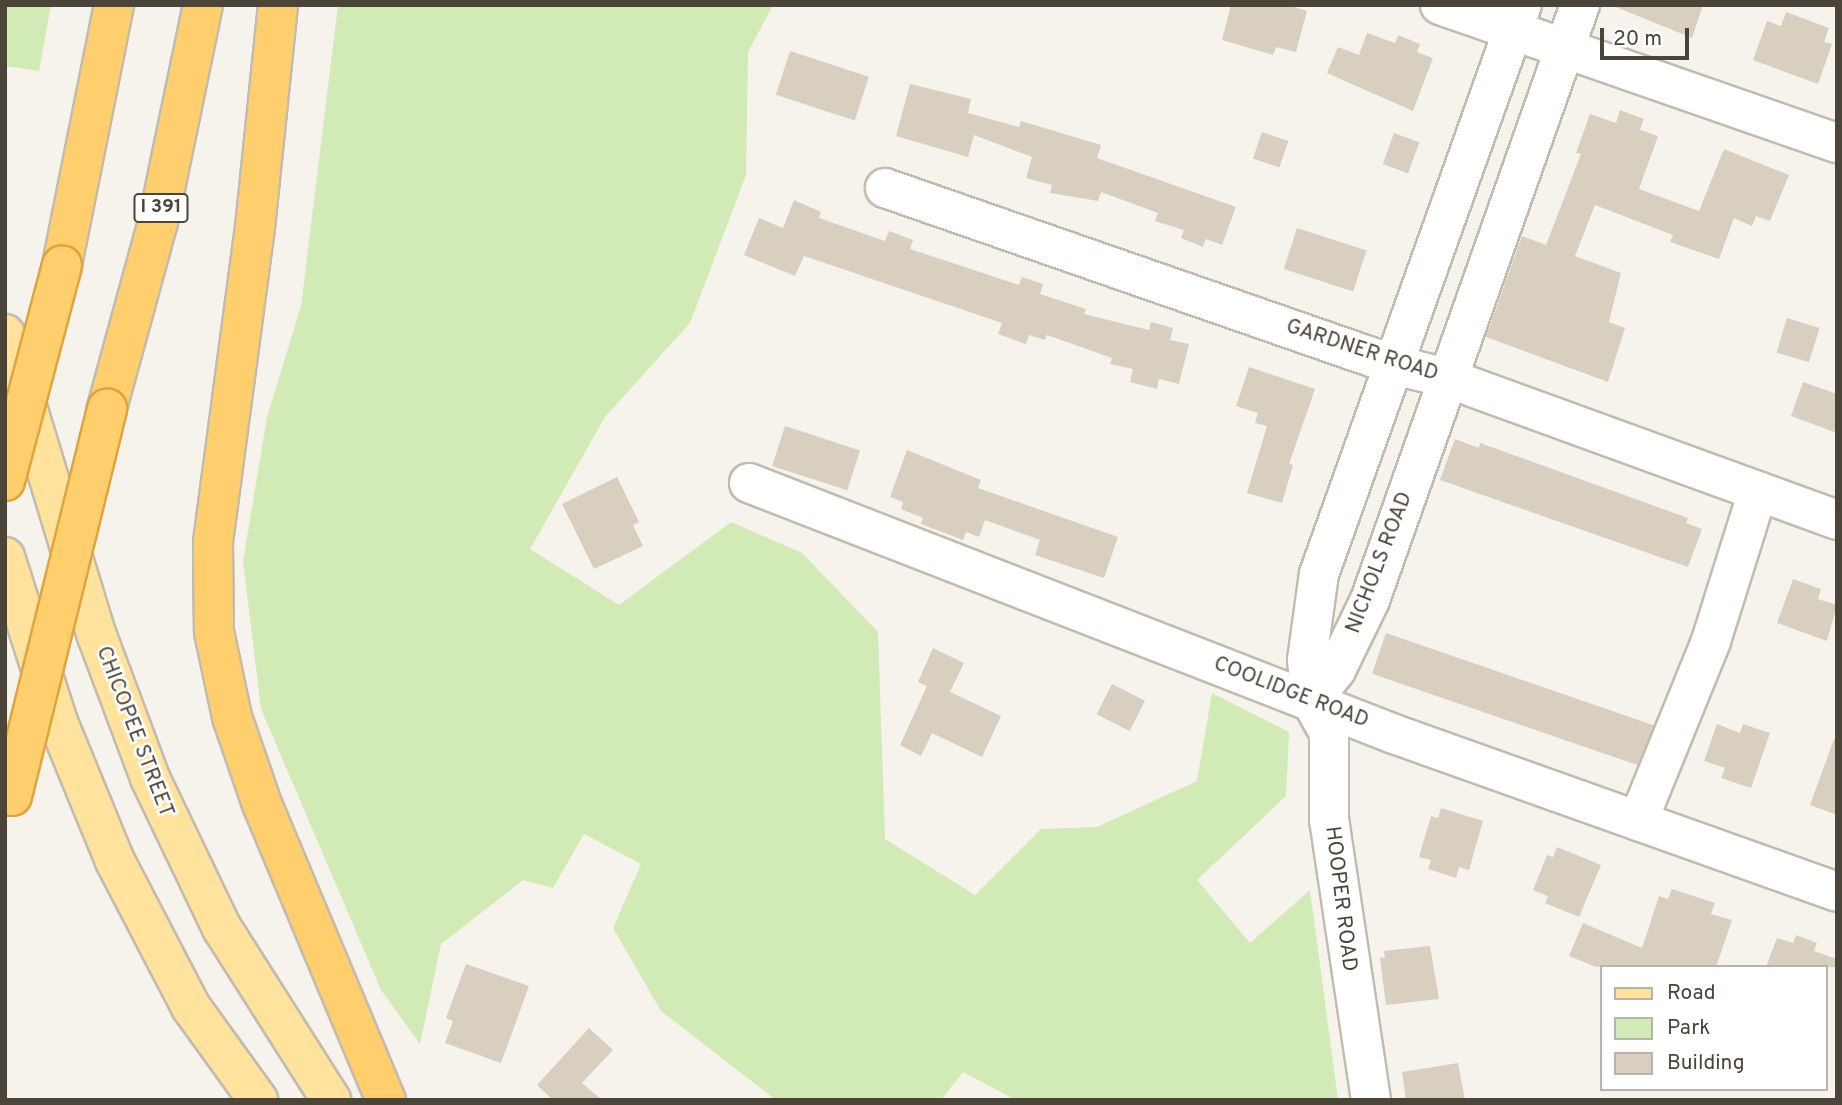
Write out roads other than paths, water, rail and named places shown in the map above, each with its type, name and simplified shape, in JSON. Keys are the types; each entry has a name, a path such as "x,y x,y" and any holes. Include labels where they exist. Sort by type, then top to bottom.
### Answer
{"highway":[{"path":"5,481 62,265 114,5"},
{"name":"I 391","path":"5,714 40,622 107,408 158,222 203,5"},
{"path":"278,5 256,214 213,542 214,632 232,717 262,804 386,1100"},
{"path":"5,381 62,265"},
{"path":"9,807 107,408"}],"main road":[{"name":"CHICOPEE STREET","path":"5,334 97,636 159,800 246,969 331,1100"},
{"path":"5,557 58,722 115,861 191,1007 258,1100"}],"street":[{"path":"1440,5 1517,18 1565,47 1837,143"},
{"name":"NICHOLS ROAD","path":"1311,701 1336,670 1370,600 1580,5"},
{"name":"NICHOLS ROAD","path":"1311,701 1307,660 1319,574 1517,18"},
{"name":"GARDNER ROAD","path":"885,188 1394,365 1447,378 1837,520"},
{"name":"COOLIDGE ROAD","path":"749,483 1311,701 1837,892"},
{"path":"1638,821 1712,640 1758,491"},
{"name":"HOOPER ROAD","path":"1311,701 1329,733 1329,820 1371,1100"}]}
